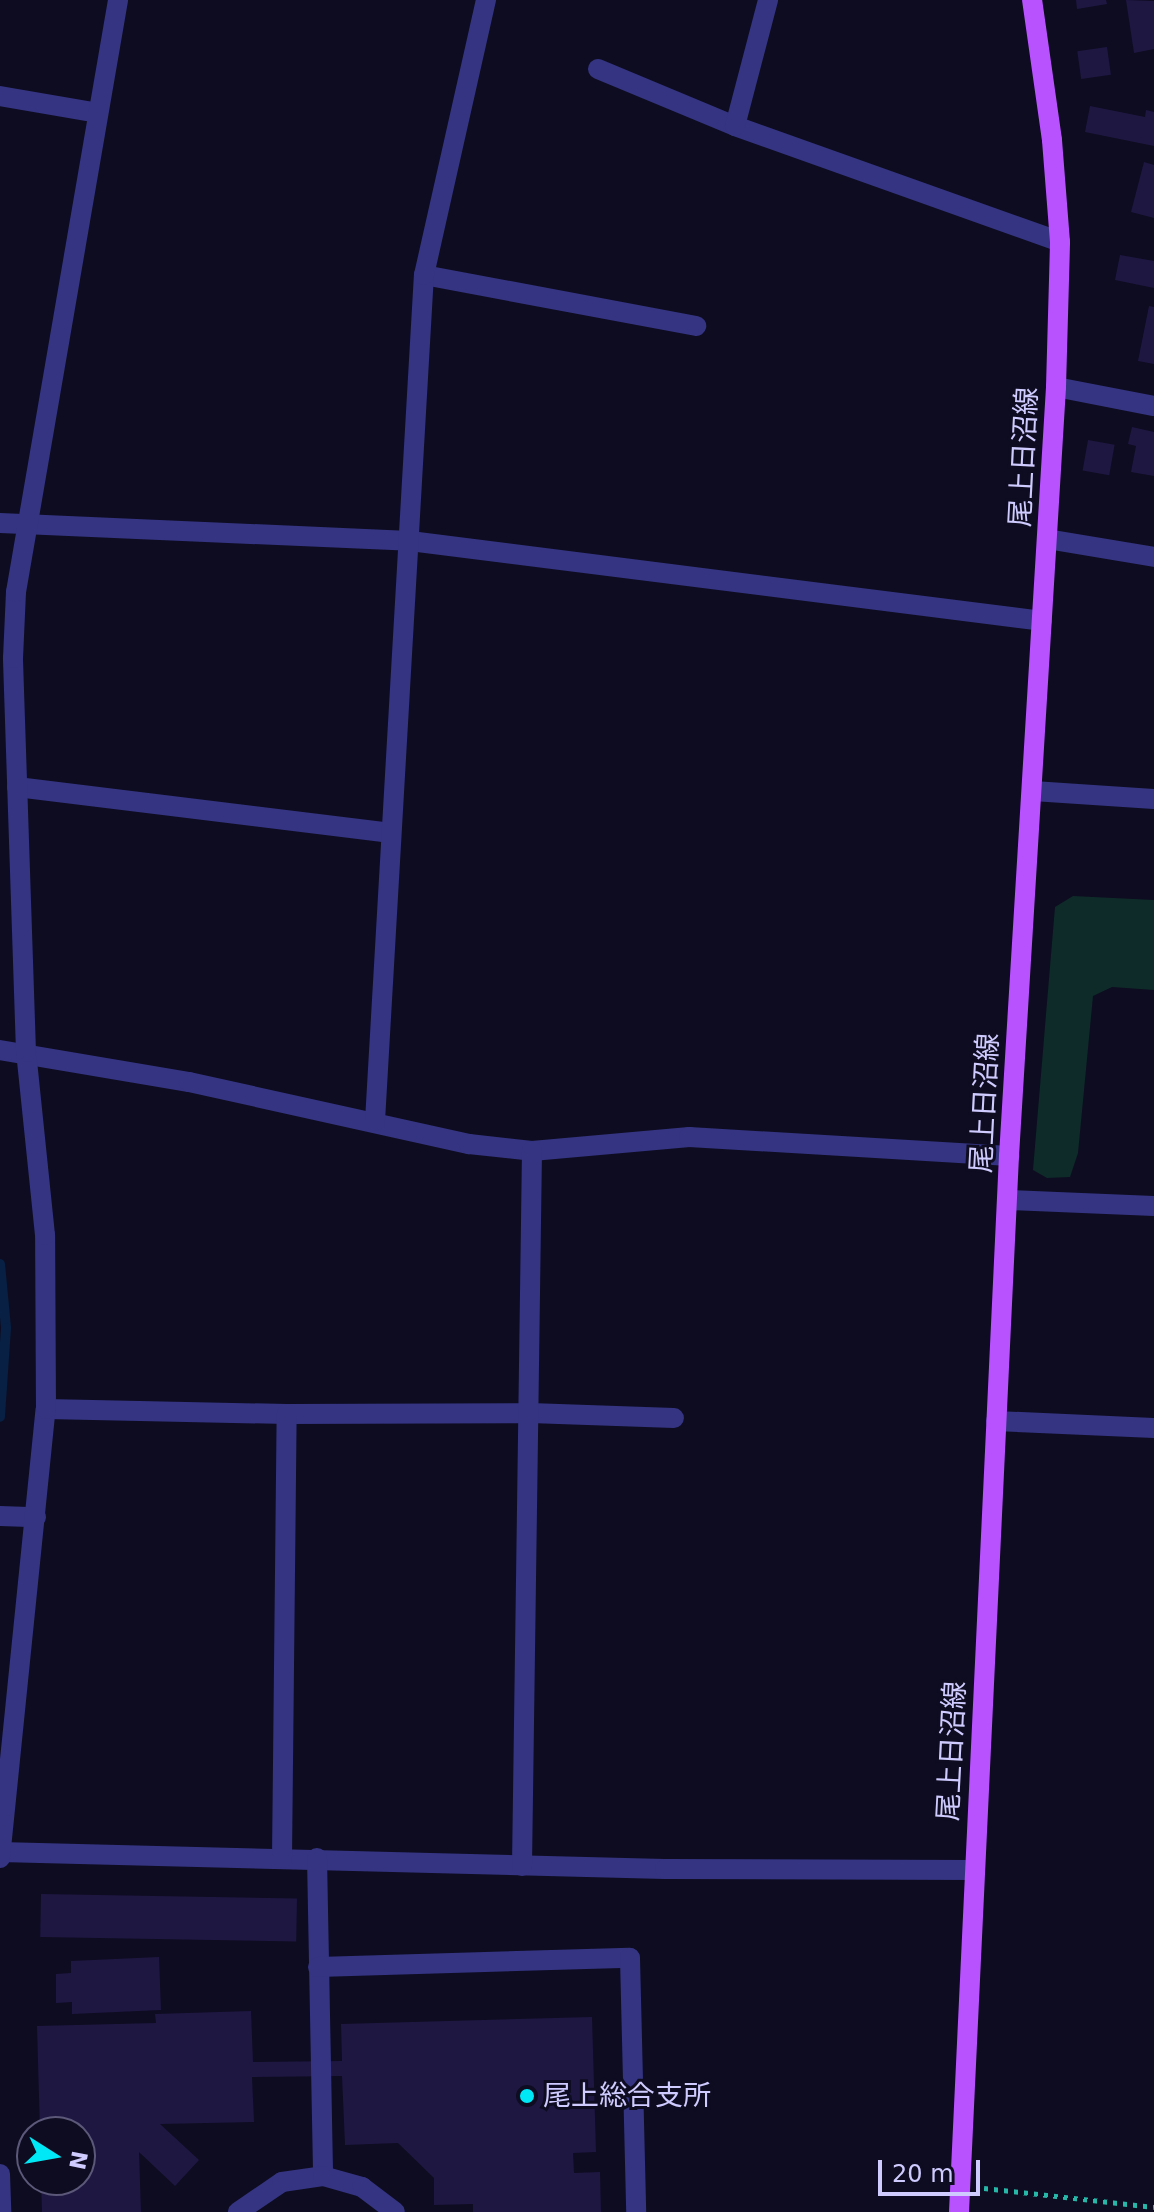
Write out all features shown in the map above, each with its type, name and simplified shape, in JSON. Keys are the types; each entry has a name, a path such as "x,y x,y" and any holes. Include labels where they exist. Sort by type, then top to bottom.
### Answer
{"main road":[{"name":"尾上日沼線","path":"959,2212 1009,1156 1056,387 1060,242 1052,140 1032,0"}],"street":[{"path":"118,0 16,592 13,658 26,1052 45,1235 46,1409 0,1854 317,1858 522,1866 975,1870"},
{"path":"375,1121 389,833 410,541 424,275 486,0"},
{"path":"735,126 768,0"},
{"path":"598,69 735,126 1060,242"},
{"path":"0,96 98,113"},
{"path":"424,275 696,326"},
{"path":"1056,387 1154,406"},
{"path":"0,523 410,541 1042,621"},
{"path":"1047,539 1154,557"},
{"path":"17,787 389,833"},
{"path":"1033,791 1154,799"},
{"path":"0,1050 26,1052 375,1121 469,1144 532,1151 689,1137 1009,1156"},
{"path":"522,1866 532,1151"},
{"path":"1007,1200 1154,1206"},
{"path":"46,1409 287,1414 530,1413 674,1418"},
{"path":"282,1858 287,1414"},
{"path":"996,1421 1154,1428"},
{"path":"0,1516 36,1517"},
{"path":"317,1858 323,2176"},
{"path":"318,1967 630,1958 636,2212"},
{"path":"0,2174 1,2212"},
{"path":"238,2212 282,2182 323,2176 362,2187 395,2212"}],"path":[{"path":"961,2186 1154,2207"}],"green space":[{"path":"1073,896 1154,900 1154,990 1112,987 1093,996 1078,1153 1070,1177 1047,1178 1033,1170 1055,907"}],"building":[{"path":"1076,0 1106,0 1107,4 1077,9"},
{"path":"1126,0 1154,1 1154,49 1134,53"},
{"path":"1107,47 1111,75 1081,79 1077,51"},
{"path":"1090,106 1145,117 1146,110 1154,112 1154,146 1085,132"},
{"path":"1144,162 1154,165 1154,218 1131,212"},
{"path":"1120,255 1154,261 1154,288 1115,280"},
{"path":"1149,306 1154,307 1154,364 1138,361"},
{"path":"1132,427 1154,432 1154,476 1131,472 1136,446 1128,444"},
{"path":"1088,440 1115,445 1109,475 1083,471"},
{"path":"41,1894 297,1898 296,1941 40,1937"},
{"path":"159,1957 161,2010 72,2014 72,2002 56,2003 56,1974 71,1973 71,1961"},
{"path":"251,2011 253,2062 342,2061 341,2024 592,2017 596,2152 573,2153 574,2173 600,2172 601,2212 473,2212 473,2204 434,2205 434,2178 398,2143 345,2145 342,2076 252,2077 254,2122 160,2124 199,2160 175,2186 139,2152 141,2212 42,2212 42,2196 96,2196 96,2116 40,2116 37,2026 156,2023 155,2014"}],"waterway":[{"path":"0,1264 6,1328 0,1417"}],"place":[{"name":"尾上総合支所","path":"527,2096"}]}
